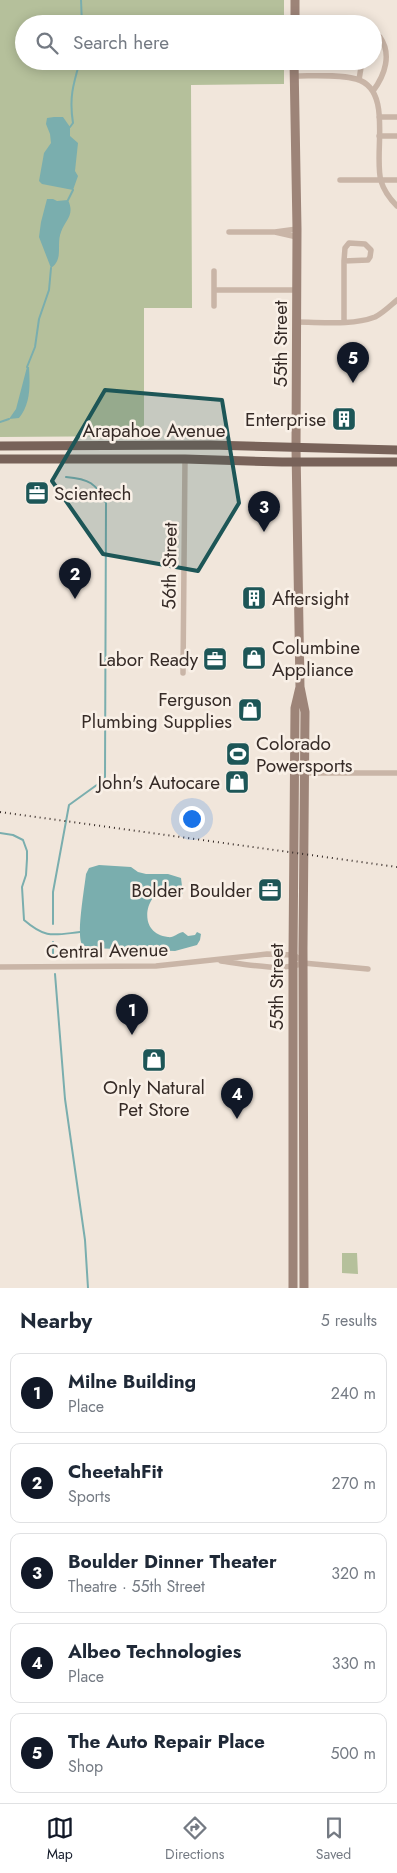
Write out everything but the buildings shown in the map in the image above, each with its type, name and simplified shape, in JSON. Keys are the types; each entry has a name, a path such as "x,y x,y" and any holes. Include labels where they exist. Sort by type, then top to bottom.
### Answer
{"main road":[{"path":"295,0 295,15"},
{"name":"55th Street","path":"294,70 297,233 296,448 300,687 305,712 303,963 304,1288"},
{"name":"Arapahoe Avenue","path":"0,446 184,445 397,450"},
{"name":"Arapahoe Avenue","path":"0,459 397,462"},
{"name":"55th Street","path":"293,1288 294,773 295,708 300,687"}],"street":[{"path":"374,91 384,74 386,62 382,41"},
{"path":"359,80 361,70"},
{"path":"294,76 332,76 359,80 367,84 374,91 378,99 380,180 386,194 397,206"},
{"path":"379,117 397,117"},
{"path":"379,136 397,136"},
{"path":"340,180 397,180"},
{"path":"229,232 297,233"},
{"path":"344,261 368,260 370,258 369,246 349,243 344,248 344,261 344,322"},
{"path":"214,271 214,306"},
{"path":"214,290 296,290"},
{"path":"296,322 354,322 376,316 397,300"},
{"name":"56th Street","path":"183,674 185,459"},
{"path":"294,773 397,773"},
{"name":"Central Avenue","path":"0,967 156,966 259,955 293,955"},
{"path":"293,955 303,963"},
{"name":"Central Avenue","path":"214,960 250,966 293,966 303,963 348,968 368,968"}],"highlighted area":[{"path":"105,390 222,400 239,503 198,571 103,554 52,481"}],"green space":[{"path":"0,0 284,0 284,15 15,15 15,70 284,70 284,84 191,85 192,308 144,308 144,436 0,437"},
{"path":"342,1253 357,1253 358,1274 342,1273"}],"water":[{"path":"63,117 70,127 70,136 78,143 75,171 78,176 73,190 42,184 39,181 44,153 51,143 46,124 47,118"},
{"path":"47,199 57,201 68,200 71,210 61,232 59,256 51,268 39,237"},
{"path":"27,367 29,367 29,387 26,406 19,418 9,419 16,409"},
{"path":"99,865 131,867 138,872 146,874 168,874 181,878 183,894 177,895 168,891 159,893 153,898 148,907 147,917 150,926 156,933 168,937 183,932 188,936 195,935 197,932 201,934 197,945 175,951 89,948 83,944 80,939 80,921 86,874 89,868"}],"waterway":[{"path":"81,0 82,15"},
{"path":"70,127 73,123 72,92 77,70"},
{"path":"68,200 73,190"},
{"path":"27,367 35,347 39,319 49,290 51,268"},
{"path":"0,422 9,419"},
{"path":"53,924 53,892 69,805 105,779 106,503 99,491 91,483 81,479 66,477"},
{"path":"0,833 13,835 23,840 27,851 26,875 22,887 24,920 44,933 63,934 80,932"},
{"path":"53,942 53,956"},
{"path":"55,974 65,1099 85,1240 88,1288"}],"railway":[{"path":"0,812 397,867"}],"place":[{"name":"The Auto Repair Place","path":"353,383"},
{"name":"Enterprise","path":"344,419"},
{"name":"Scientech","path":"37,493"},
{"name":"Boulder Dinner Theater","path":"264,532"},
{"name":"Aftersight","path":"254,598"},
{"name":"CheetahFit","path":"75,599"},
{"name":"Columbine Appliance","path":"254,658"},
{"name":"Labor Ready","path":"215,659"},
{"name":"Ferguson Plumbing Supplies","path":"250,710"},
{"name":"Colorado Powersports","path":"238,754"},
{"name":"John's Autocare","path":"237,782"},
{"name":"Bolder Boulder","path":"270,890"},
{"name":"Milne Building","path":"132,1035"},
{"name":"Only Natural Pet Store","path":"154,1060"},
{"name":"Albeo Technologies","path":"237,1119"}]}
